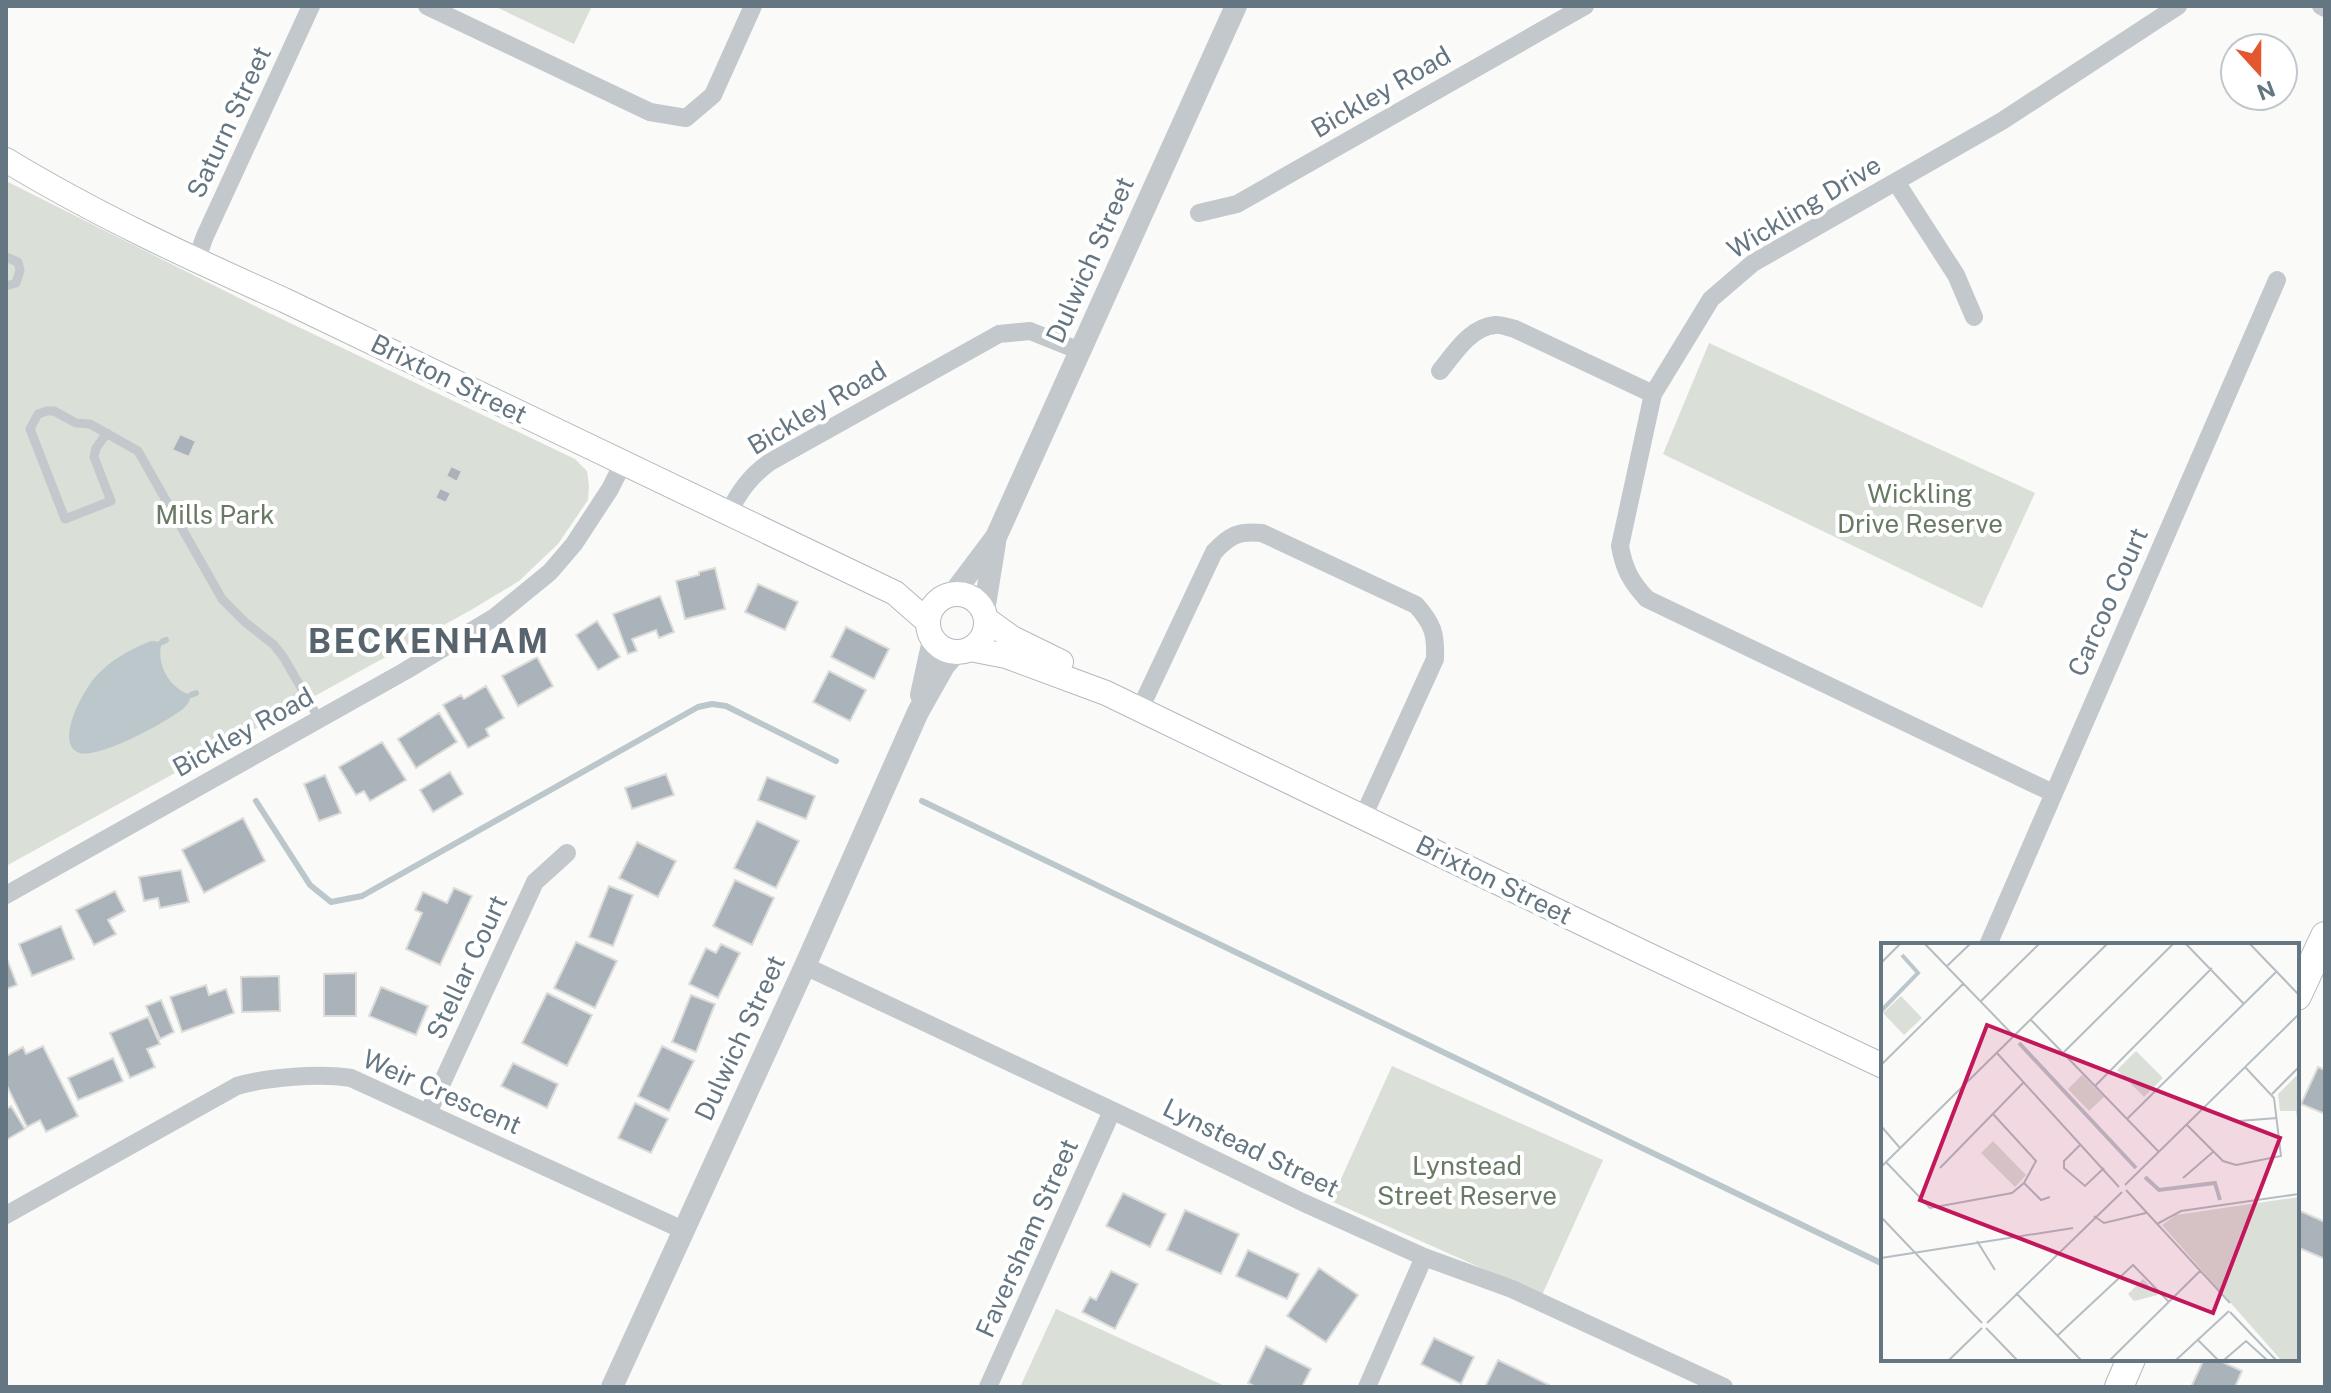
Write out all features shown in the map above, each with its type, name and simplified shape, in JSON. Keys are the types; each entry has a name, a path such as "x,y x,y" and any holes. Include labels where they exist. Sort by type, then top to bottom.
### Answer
{"main road":[{"name":"Brixton Street","path":"6,160 196,261 284,300 895,593 930,630"},
{"name":"Brixton Street","path":"895,593 948,595"},
{"path":"948,595 972,597 986,616 982,639 962,651 940,647 930,630 935,603 948,595"},
{"name":"Brixton Street","path":"986,616 1012,638 1064,664 1106,693"},
{"name":"Brixton Street","path":"962,651 1006,656 1106,693 1881,1065"},
{"path":"2299,992 2325,936"},
{"path":"2119,1387 2130,1361"}],"street":[{"name":"Saturn Street","path":"196,261 311,6"},
{"path":"427,6 650,112 686,118 713,95 753,6"},
{"name":"Dulwich Street","path":"948,595 996,537 1236,6"},
{"name":"Bickley Road","path":"1199,213 1237,204 1585,6"},
{"name":"Wickling Drive","path":"2053,793 1647,599 1631,582 1623,565 1620,546 1653,394 1711,299 1753,263 2002,121 2178,6"},
{"path":"1896,182 1956,275 1974,317"},
{"name":"Carcoo Court","path":"1989,943 2277,280"},
{"path":"1440,371 1463,342 1477,331 1495,325 1515,329 1653,394"},
{"name":"Bickley Road","path":"728,514 754,473 770,462 999,334 1030,331 1080,351"},
{"name":"Bickley Road","path":"6,895 483,625 550,572 585,530 623,463"},
{"path":"1140,709 1214,552 1228,538 1246,532 1262,533 1416,605 1429,621 1436,640 1435,659 1363,817"},
{"name":"Dulwich Street","path":"986,616 996,537"},
{"name":"Dulwich Street","path":"918,712 930,630"},
{"name":"Dulwich Street","path":"612,1387 918,712 944,666 962,651"},
{"name":"Stellar Court","path":"428,1113 535,882 567,853"},
{"name":"Lynstead Street","path":"805,966 1302,1202 1424,1257 1512,1289 1724,1387"},
{"name":"Weir Crescent","path":"6,1215 237,1086 255,1081 334,1075 351,1078 683,1230"},
{"name":"Faversham Street","path":"988,1387 1112,1111"},
{"path":"1367,1387 1424,1257"}],"lane":[{"path":"6,257 18,262 20,270 16,283 6,286"},
{"path":"107,433 96,448 94,457 111,501 65,519 30,429 38,414 47,411 54,411 76,423 90,424 107,433 138,451 222,599 274,645 319,719"}],"green space":[{"path":"494,6 592,6 574,44"},
{"name":"Mills Park","path":"6,181 265,311 575,459 587,471 589,486 588,500 558,544 519,581 6,866"},
{"name":"Wickling Drive Reserve","path":"1709,343 2035,493 1982,608 1663,454"},
{"name":"Lynstead Street Reserve","path":"1392,1066 1603,1160 1542,1295 1331,1201"},
{"path":"1056,1309 1227,1387 1020,1387"}],"shaded area":[{"path":"151,641 162,642 163,667 177,687 191,695 188,703 166,720 135,737 103,750 80,753 72,747 70,727 87,689 111,663"}],"building":[{"path":"180,434 196,441 189,457 172,450"},
{"path":"451,466 462,471 457,482 446,476"},
{"path":"440,488 451,493 446,503 435,498"},
{"path":"715,568 725,609 685,619 676,581"},
{"path":"758,584 798,602 785,630 745,612"},
{"path":"660,596 674,632 659,638 656,630 632,639 637,651 628,654 613,614"},
{"path":"597,621 620,657 598,670 576,635"},
{"path":"846,627 889,649 874,679 831,657"},
{"path":"537,657 553,686 518,706 502,676"},
{"path":"829,671 866,690 850,721 813,702"},
{"path":"486,686 504,718 486,729 489,736 468,748 443,705 461,695 464,699"},
{"path":"439,713 457,742 416,768 398,739"},
{"path":"382,742 406,780 370,801 364,791 356,795 339,767"},
{"path":"450,772 463,794 433,812 420,790"},
{"path":"666,774 674,795 632,809 625,788"},
{"path":"325,775 341,813 319,821 304,784"},
{"path":"767,777 815,796 806,819 758,800"},
{"path":"243,818 265,861 204,893 182,850"},
{"path":"757,821 799,841 776,888 734,868"},
{"path":"637,842 676,861 658,897 619,878"},
{"path":"181,870 189,902 160,908 158,898 144,901 139,877"},
{"path":"735,880 774,898 752,945 713,926"},
{"path":"609,886 633,895 613,946 589,937"},
{"path":"454,888 472,896 440,965 406,949 422,913 415,910 423,892 447,903"},
{"path":"115,891 125,911 108,920 116,934 94,945 76,910"},
{"path":"61,926 74,959 32,976 19,944"},
{"path":"576,942 617,961 595,1008 554,988"},
{"path":"721,944 740,953 718,998 689,984 706,948 716,953"},
{"path":"6,956 17,985 6,989"},
{"path":"356,973 356,1016 324,1016 324,974"},
{"path":"279,976 280,1011 242,1012 241,977"},
{"path":"206,985 209,995 226,989 234,1013 182,1032 170,997"},
{"path":"381,987 428,1006 416,1035 369,1016"},
{"path":"547,993 592,1015 567,1066 522,1043"},
{"path":"691,995 715,1004 696,1052 672,1042"},
{"path":"161,1000 174,1032 160,1039 146,1006"},
{"path":"148,1017 160,1044 147,1049 155,1067 130,1078 110,1033"},
{"path":"43,1046 78,1116 46,1132 40,1120 27,1127 6,1084 6,1056 23,1047 26,1054"},
{"path":"662,1046 694,1061 669,1111 638,1096"},
{"path":"113,1058 123,1081 78,1100 68,1078"},
{"path":"513,1063 558,1084 547,1108 501,1086"},
{"path":"2318,1067 2325,1070 2325,1114 2301,1104"},
{"path":"635,1103 668,1119 651,1153 618,1138"},
{"path":"11,1106 25,1129 6,1140 6,1109"},
{"path":"1123,1193 1166,1214 1150,1247 1106,1226"},
{"path":"1185,1210 1239,1234 1221,1274 1167,1250"},
{"path":"2299,1210 2325,1222 2325,1259 2299,1248"},
{"path":"1248,1250 1299,1274 1287,1299 1236,1276"},
{"path":"1319,1268 1358,1295 1326,1342 1287,1316"},
{"path":"1111,1271 1138,1284 1115,1329 1082,1312 1090,1297 1096,1300"},
{"path":"1434,1338 1474,1357 1461,1384 1421,1364"},
{"path":"1266,1346 1311,1369 1302,1387 1256,1387 1248,1383"},
{"path":"1498,1360 1549,1385 1548,1387 1485,1387"},
{"path":"2203,1361 2220,1361 2242,1371 2235,1387 2191,1387"}],"waterway":[{"path":"162,642 166,640"},
{"path":"191,695 196,693"},
{"path":"256,801 310,885 331,902 362,896 698,707 712,704 726,706 836,761"},
{"path":"922,801 1881,1263"}],"district":[{"name":"BECKENHAM","path":"429,641"}]}
